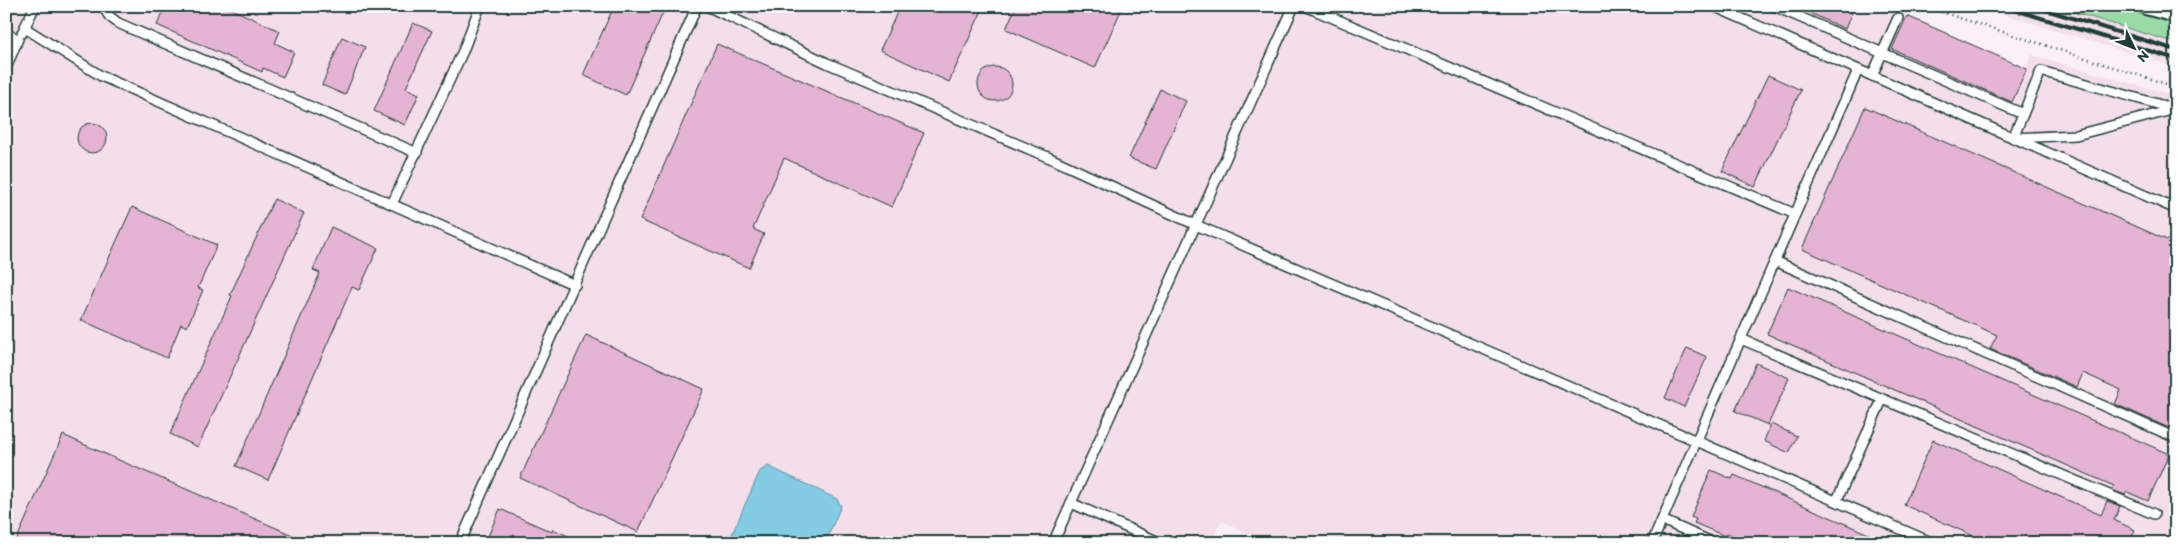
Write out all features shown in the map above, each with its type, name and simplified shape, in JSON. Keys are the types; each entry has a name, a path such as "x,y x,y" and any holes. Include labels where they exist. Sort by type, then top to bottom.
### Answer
{"street":[{"path":"2146,6 2176,14"}],"lane":[{"path":"6,68 36,6"},
{"path":"103,6 109,16 118,23 417,152"},
{"path":"392,204 463,51 480,6"},
{"path":"460,543 697,6"},
{"path":"706,6 827,63 1050,158 1196,225 1697,439 1933,543"},
{"path":"1053,543 1294,6"},
{"path":"1304,6 1795,214"},
{"path":"1713,6 2176,209"},
{"path":"1774,6 2023,114"},
{"path":"1872,76 1898,18"},
{"path":"25,28 101,76 575,285"},
{"path":"6,34 18,40"},
{"path":"1652,543 1858,70"},
{"path":"2013,138 2041,71 2176,109"},
{"path":"2013,138 2076,135 2176,109"},
{"path":"1775,261 2176,438"},
{"path":"1741,339 2154,514"},
{"path":"1837,500 1882,400"},
{"path":"1071,503 1161,543"},
{"path":"1662,520 1714,543"}],"path":[{"path":"1922,6 2176,87"}],"shaded area":[{"path":"6,6 1884,6 2026,68 2032,55 2176,96 2176,543 1270,543 1221,521 1211,543 6,543"},
{"path":"1976,6 2053,6 2176,43 2176,67"}],"green space":[{"path":"2053,6 2121,6 2176,23 2176,43"}],"water":[{"path":"768,466 837,499 841,506 825,543 728,543 760,471"}],"building":[{"path":"166,6 225,6 280,31 275,43 294,52 283,77 263,68 262,72 157,25"},
{"path":"614,6 666,6 626,95 583,75"},
{"path":"900,6 984,6 949,82 880,50"},
{"path":"1016,6 1123,6 1095,68 1006,29"},
{"path":"1794,6 1840,6 1852,12 1845,29"},
{"path":"1907,16 2027,69 2012,102 1892,49"},
{"path":"413,23 432,31 406,88 419,94 405,125 374,111"},
{"path":"342,37 365,47 345,95 322,85"},
{"path":"717,44 924,133 892,207 784,158 753,229 764,234 749,268 640,220"},
{"path":"995,67 1007,72 1012,84 1007,96 995,101 983,96 978,84 983,72"},
{"path":"1768,75 1801,90 1755,187 1722,171"},
{"path":"1160,89 1186,101 1156,169 1129,158"},
{"path":"1865,107 2176,244 2176,431 2115,404 2121,390 2083,373 2077,387 1990,349 1997,335 1802,249"},
{"path":"92,123 102,128 107,138 102,148 92,153 82,148 77,138 82,128"},
{"path":"274,199 304,213 198,447 170,434"},
{"path":"132,207 217,245 198,288 203,290 187,327 181,324 167,358 81,320"},
{"path":"331,227 378,248 359,290 352,287 268,480 236,466 320,273 313,270"},
{"path":"1788,287 2169,454 2148,501 2127,492 2125,495 2112,490 2114,486 1767,334"},
{"path":"586,335 704,389 638,532 520,478"},
{"path":"1687,348 1707,357 1684,407 1665,398"},
{"path":"1756,363 1789,378 1768,425 1735,411"},
{"path":"1771,424 1797,436 1789,453 1764,441"},
{"path":"63,435 121,461 311,543 15,543"},
{"path":"1933,440 2101,515 2107,501 2120,506 2114,520 2135,530 2129,543 1989,543 1904,505"},
{"path":"1711,470 1732,479 1734,475 1889,543 1750,543 1727,533 1725,536 1694,523 1696,519 1691,517"},
{"path":"500,509 552,532 553,529 583,543 485,543"}],"railway":[{"path":"2002,6 2176,59"},
{"path":"2033,6 2176,50"}]}
